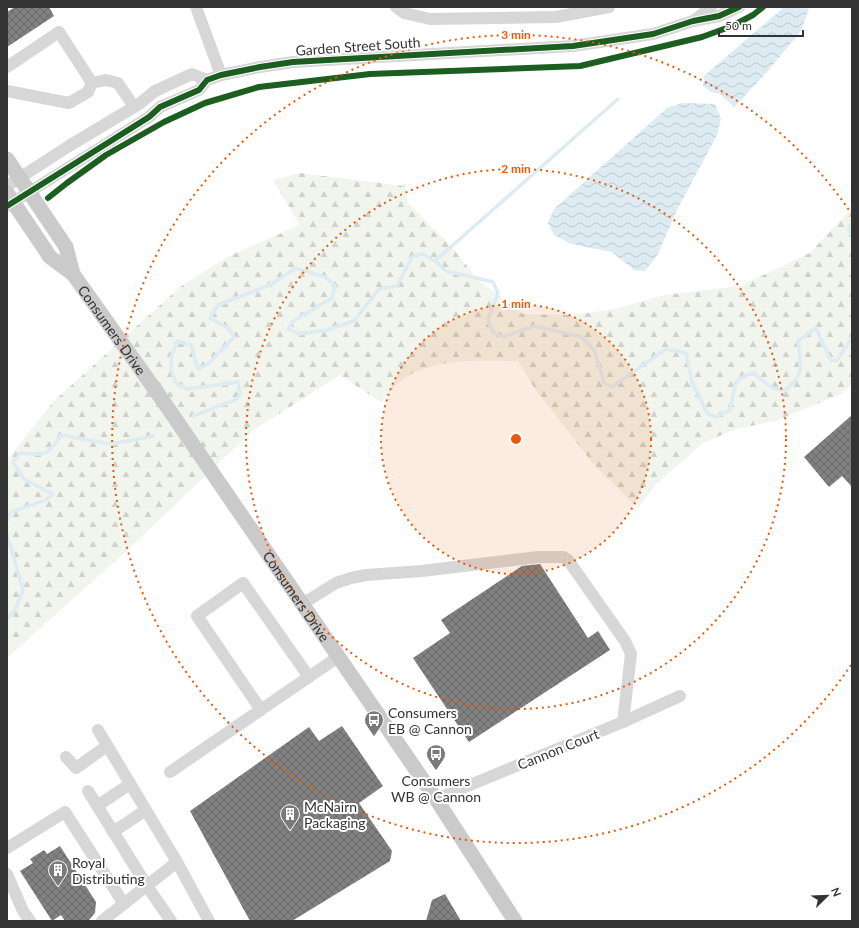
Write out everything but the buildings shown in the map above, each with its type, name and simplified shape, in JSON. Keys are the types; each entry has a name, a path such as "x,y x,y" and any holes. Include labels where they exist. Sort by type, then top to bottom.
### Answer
{"main road":[{"name":"Consumers Drive","path":"7,159 13,182 29,192 66,247 73,274"},
{"name":"Consumers Drive","path":"9,200 50,257 73,274 161,398 436,799 515,921"}],"street":[{"path":"196,7 221,75"},
{"path":"396,7 404,13 430,19 556,17 609,7"},
{"name":"Garden Street South","path":"693,21 711,7"},
{"name":"Garden Street South","path":"9,200 29,192 148,117 160,107 199,90 207,80 221,75 293,62 573,46 653,34 693,21 719,16 739,7"},
{"path":"7,68 59,32 92,83"},
{"path":"13,182 134,107 156,91 192,74 207,80"},
{"path":"92,83 106,80 118,83 134,107"},
{"path":"7,91 69,103 88,92 92,83"},
{"path":"302,604 336,583 366,574 422,572 538,557 563,557 568,560 625,641 631,654 624,722"},
{"path":"261,710 197,616 244,584 309,677"},
{"path":"170,772 338,657"},
{"name":"Cannon Court","path":"436,799 624,722 680,696"},
{"path":"98,730 177,862 209,921"},
{"path":"66,756 76,768 107,746"},
{"path":"97,806 130,784"},
{"path":"88,791 147,886 171,921"},
{"path":"113,832 146,810"},
{"path":"7,848 64,812 124,904"},
{"path":"102,921 177,862"},
{"path":"7,874 23,911 30,921"}],"green space":[{"path":"300,173 404,186 408,203 451,246 479,281 523,314 572,315 615,309 664,295 740,286 810,253 852,208 852,385 839,395 775,421 736,429 703,443 656,484 638,508 595,466 535,389 518,361 458,362 428,367 402,380 381,402 340,375 252,431 132,546 7,658 7,460 54,401 180,287 229,256 300,225 273,180"}],"water":[{"path":"784,7 802,7 809,9 801,31 766,73 734,107 720,94 711,92 703,86 704,76"},
{"path":"682,103 715,104 721,119 717,135 677,210 657,256 645,271 634,270 612,252 571,244 554,235 548,223 554,209 667,108"}],"waterway":[{"path":"435,261 618,99"},
{"path":"852,225 850,225 849,230 852,235"},
{"path":"193,416 235,400 240,395 238,382 187,389 176,383 171,370 171,357 177,341 191,345 198,369 208,364 234,337 228,328 210,318 218,305 270,285 296,268 325,277 335,286 332,298 292,322 288,329 299,334 327,330 354,321 379,289 397,286 412,257 422,254 435,261 446,271 493,282 498,293 488,319 493,332 503,337 534,326 582,337 595,352 604,383 612,387 666,349 686,353 692,382 707,413 716,417 730,410 735,385 740,378 753,373 772,388 785,390 792,384 799,374 800,368 798,341 816,328 831,361 837,360 852,338"},
{"path":"7,520 11,512 46,500 53,494 24,479 13,462 20,453 45,453 52,447 61,435 111,444 154,436"},
{"path":"7,534 23,590 15,610 7,619"}],"cycle path":[{"path":"7,206 149,117 160,107 199,90 207,80 221,75 293,62 573,46 653,34 693,21 719,16 739,7"},
{"path":"48,198 106,155 164,122 205,103 259,87 370,74 580,66 702,37 732,26 753,15 763,7"}],"place":[{"name":"Consumers EB @ Cannon","path":"374,737"},
{"name":"Consumers WB @ Cannon","path":"436,771"},
{"name":"McNairn Packaging","path":"290,831"},
{"name":"Royal Distributing","path":"58,887"}]}
